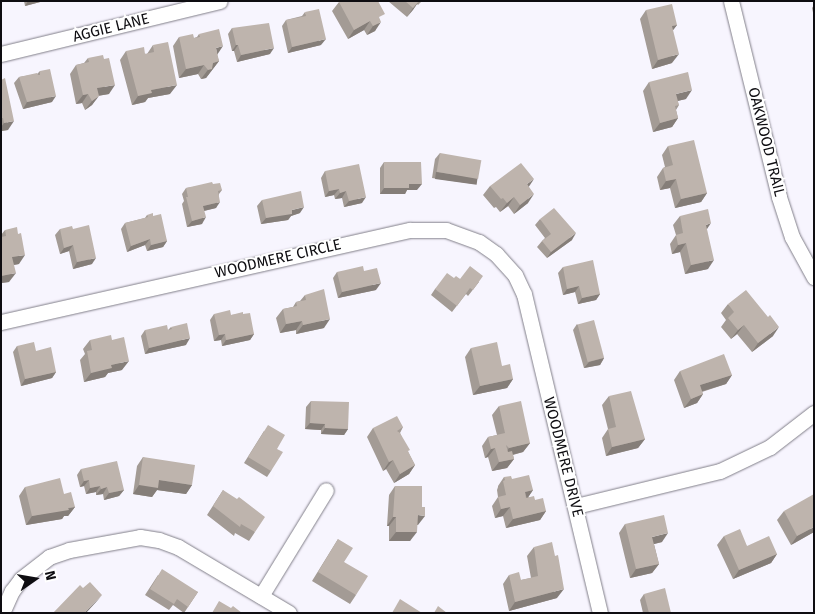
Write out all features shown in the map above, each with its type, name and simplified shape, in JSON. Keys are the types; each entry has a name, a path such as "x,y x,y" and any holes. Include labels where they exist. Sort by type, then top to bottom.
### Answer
{"street":[{"name":"AGGIE LANE","path":"1,54 220,1"},
{"name":"OAKWOOD TRAIL","path":"731,1 779,197 792,237 814,277"},
{"name":"WOODMERE CIRCLE","path":"1,322 418,229 453,232 485,245 515,275 526,301"},
{"name":"WOODMERE DRIVE","path":"526,301 600,613"},
{"path":"576,506 720,471 770,447 814,413"},
{"path":"261,596 326,490"},
{"path":"2,613 12,591 21,579 43,561 70,550 127,538 153,538 178,547 289,613"}],"building":[{"path":"340,1 378,1 385,14 379,17 381,22 373,26 370,21 354,30"},
{"path":"405,1 419,1 413,8"},
{"path":"672,4 677,25 672,26 679,54 658,60 646,10"},
{"path":"319,9 326,39 292,47 286,20 306,16 305,12"},
{"path":"269,23 274,48 241,55 238,45 236,45 232,28"},
{"path":"219,29 223,46 216,48 219,61 213,63 212,69 208,70 204,65 186,69 179,37 193,34 194,38 200,37 199,34"},
{"path":"168,42 177,85 151,90 152,93 138,96 126,51 144,47 145,54 154,52 153,45"},
{"path":"103,55 104,59 109,58 115,85 97,88 99,96 92,101 88,94 83,95 76,65 89,62 88,58"},
{"path":"50,69 56,96 27,102 19,77 37,73 40,75 40,71"},
{"path":"688,72 692,90 676,94 679,105 675,106 678,118 660,123 649,82"},
{"path":"5,78 14,121 4,123 3,118 1,118 1,80"},
{"path":"694,140 707,193 681,199 676,179 666,181 663,168 673,165 668,146"},
{"path":"440,153 481,160 478,179 437,172"},
{"path":"384,162 421,162 422,184 409,184 409,188 384,188"},
{"path":"521,163 534,179 527,184 534,194 520,205 514,197 507,203 490,186"},
{"path":"359,164 366,197 349,201 346,191 340,193 339,189 329,191 325,171"},
{"path":"212,182 213,184 220,183 222,190 218,191 220,202 203,206 206,217 192,221 186,197 188,197 186,188"},
{"path":"301,191 304,207 292,210 292,214 266,218 262,200"},
{"path":"554,208 576,233 551,252 542,241 551,234 540,219"},
{"path":"708,209 711,223 706,225 714,260 691,265 686,243 678,245 676,235 683,233 680,216"},
{"path":"153,213 153,216 161,214 167,241 151,245 150,239 131,246 125,223 148,217 147,215"},
{"path":"89,225 96,258 77,262 73,245 64,248 60,229 72,226 73,229"},
{"path":"17,227 18,234 21,233 25,255 12,257 16,273 1,276 1,237 6,236 5,230"},
{"path":"593,260 600,294 582,298 579,286 567,289 563,267"},
{"path":"363,266 364,271 377,268 381,283 342,292 337,272"},
{"path":"470,266 483,276 473,290 470,288 457,306 435,289 447,273 454,278 456,276 460,279"},
{"path":"324,289 330,319 303,325 302,321 286,324 283,309 297,306 296,302 306,300 305,295"},
{"path":"746,290 768,317 770,315 779,327 758,343 744,325 738,330 728,318 734,312 728,304"},
{"path":"230,310 231,315 243,312 243,314 250,313 254,334 226,340 225,334 219,335 214,314"},
{"path":"594,320 604,358 588,362 578,324"},
{"path":"187,323 190,338 149,348 145,330 167,325 168,330 172,329 171,327"},
{"path":"111,335 112,340 124,337 129,361 111,365 112,368 91,373 87,351 92,350 90,340"},
{"path":"34,342 36,351 51,347 56,372 25,379 17,346"},
{"path":"497,342 502,366 510,364 513,379 480,386 471,348"},
{"path":"724,354 732,375 700,385 703,394 691,399 680,371"},
{"path":"631,391 645,439 612,447 608,429 616,427 609,396"},
{"path":"311,401 349,402 348,429 325,428 325,424 310,423"},
{"path":"521,401 530,443 509,448 506,445 508,452 512,451 514,459 499,462 495,448 491,449 488,437 505,433 499,406"},
{"path":"397,416 403,427 397,431 410,450 408,451 415,465 400,474 393,460 389,462 373,428"},
{"path":"268,425 285,435 277,449 283,452 271,471 248,457"},
{"path":"143,457 195,465 192,485 159,480 158,488 139,485"},
{"path":"117,461 124,490 109,493 107,487 101,489 100,486 90,488 89,480 84,481 81,469"},
{"path":"529,475 533,490 525,492 526,498 534,496 535,500 543,498 546,511 513,519 510,507 501,509 498,497 506,495 504,477 511,476 512,479"},
{"path":"60,478 64,494 71,492 75,507 68,508 69,510 32,516 25,487"},
{"path":"395,486 422,486 422,507 425,507 425,516 418,515 417,532 396,532 396,517 393,517"},
{"path":"223,490 237,499 239,497 265,517 255,532 241,524 240,527 213,506"},
{"path":"814,494 814,527 797,536 784,511"},
{"path":"664,515 668,533 652,537 659,564 636,569 625,524"},
{"path":"740,529 747,546 769,536 777,554 739,570 724,536"},
{"path":"338,539 353,548 344,562 368,576 356,595 318,572"},
{"path":"552,542 555,556 558,555 564,589 515,602 509,575 519,572 521,580 538,576 534,547"},
{"path":"162,569 198,592 188,607 177,599 174,604 150,589"},
{"path":"90,582 102,595 84,613 53,613 80,585 83,588"},
{"path":"665,588 671,613 649,613 644,594"},
{"path":"400,599 422,613 392,613"},
{"path":"219,601 231,608 233,606 242,613 212,613"},
{"path":"438,606 447,613 434,613"}]}
